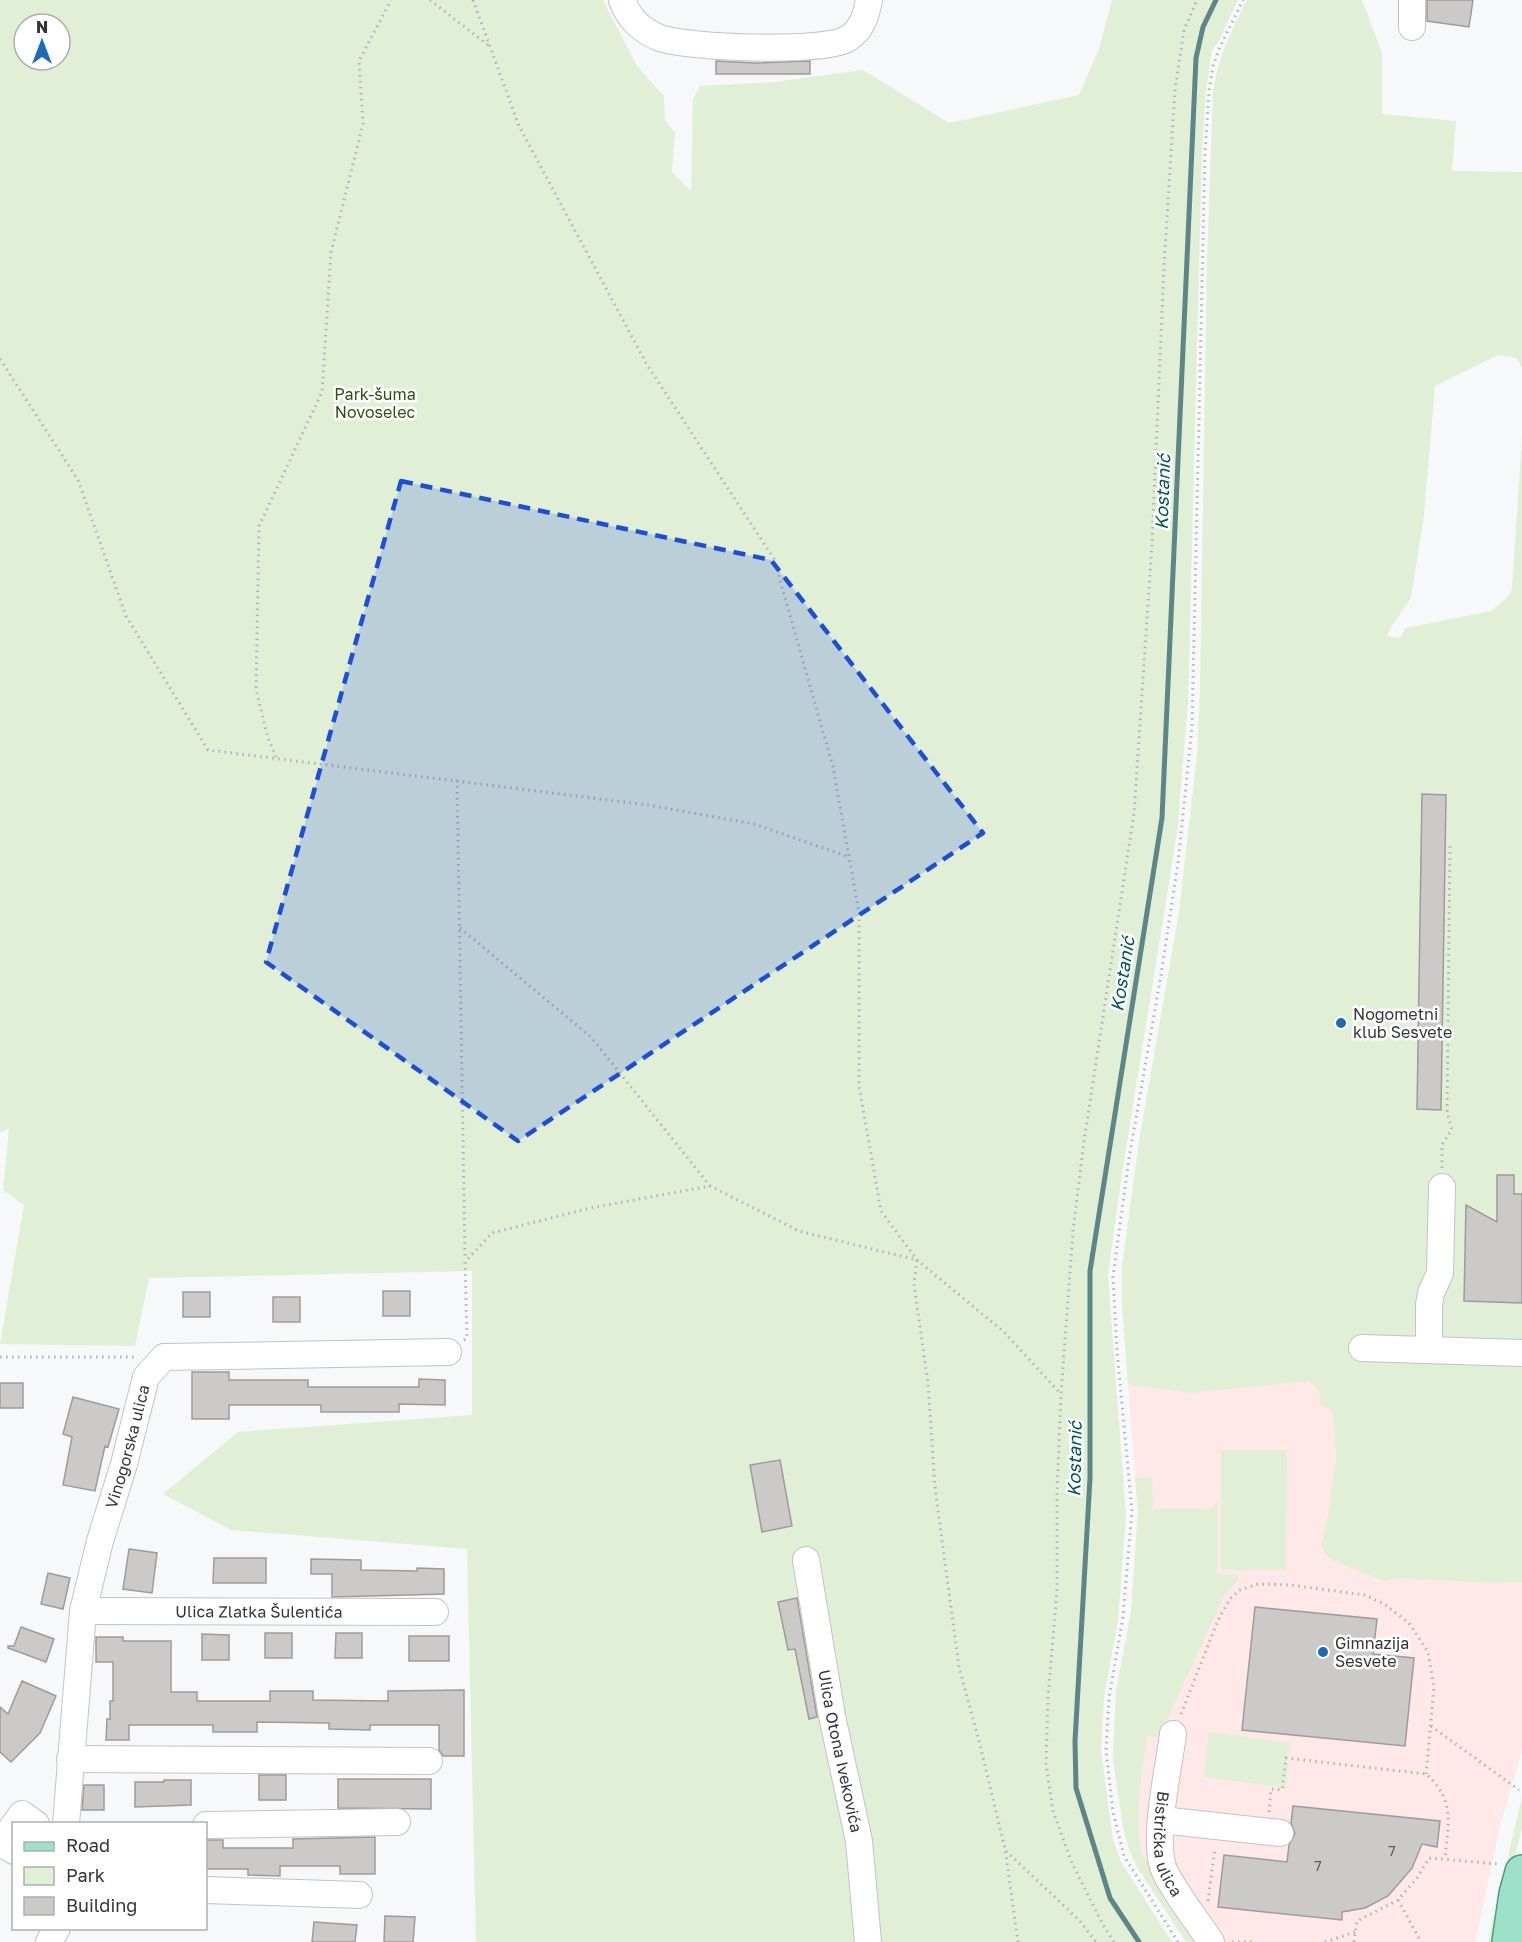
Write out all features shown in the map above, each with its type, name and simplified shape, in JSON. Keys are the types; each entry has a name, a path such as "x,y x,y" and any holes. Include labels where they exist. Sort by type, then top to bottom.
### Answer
{"main road":[{"path":"1509,1942 1516,1894 1511,1868"}],"street":[{"path":"622,0 632,18 642,29 683,44 810,47 834,44 854,34 866,15 869,0"},
{"path":"1412,0 1412,27"},
{"path":"1429,1350 1429,1305 1431,1293 1440,1273 1442,1187"},
{"path":"1362,1348 1522,1353"},
{"path":"164,1357 448,1352"},
{"name":"Vinogorska ulica","path":"66,1822 83,1611 146,1377 164,1357"},
{"name":"Ulica Otona Ivekovića","path":"806,1560 832,1716 859,1841 868,1942"},
{"name":"Ulica Zlatka Šulentića","path":"83,1611 435,1612"},
{"name":"Bistrička ulica","path":"1173,1734 1161,1820 1160,1840 1164,1871 1211,1942"},
{"path":"70,1759 429,1761"},
{"path":"16,1822 22,1814 33,1822"},
{"path":"1161,1820 1273,1833"},
{"path":"207,1825 397,1822"},
{"path":"12,1827 0,1843 12,1850"},
{"path":"207,1890 359,1895"}],"path":[{"path":"277,758 268,738 256,690 259,526 322,392 332,252 363,124 359,61 391,0"},
{"path":"430,0 490,46"},
{"path":"473,0 519,126 646,363 774,559 833,767 859,913 859,1086 881,1211 917,1260 1004,1332 1061,1395"},
{"path":"1114,1942 1102,1925 1072,1863 1053,1811 1046,1764 1048,1697 1057,1590 1057,1493 1061,1395 1073,1231 1084,1141 1134,813 1152,544 1163,289 1175,89 1184,30 1197,0"},
{"path":"1178,1942 1124,1856 1113,1812 1106,1751 1109,1698 1123,1617 1132,1511 1117,1351 1113,1277 1129,1158 1161,975 1179,853 1192,727 1205,153 1209,91 1219,49 1243,0"},
{"path":"0,359 78,480 126,616 208,750 648,805 754,824 849,857"},
{"path":"448,1352 467,1338 457,780"},
{"path":"1442,1187 1442,1145 1452,1129 1447,1113 1450,844"},
{"path":"459,927 591,1037 710,1186 800,1231 917,1260"},
{"path":"465,1262 492,1233 590,1208 710,1186"},
{"path":"917,1260 914,1284 928,1383 935,1488 959,1667 1005,1849 1018,1942"},
{"path":"0,1357 164,1357"},
{"path":"1173,1734 1218,1620 1230,1599 1240,1590 1258,1584 1290,1585 1365,1595 1384,1604 1409,1623 1428,1652 1434,1687 1426,1774"},
{"path":"1431,1726 1519,1790"},
{"path":"1273,1833 1271,1789 1282,1790 1286,1758 1426,1774 1439,1785 1447,1801 1445,1859"},
{"path":"1208,1903 1218,1826"},
{"path":"1005,1849 1080,1921 1096,1942"},
{"path":"1354,1942 1357,1921 1398,1900 1417,1878 1429,1858 1511,1868"},
{"path":"1398,1900 1421,1942"},
{"path":"1325,1942 1355,1932"},
{"path":"1232,1942 1256,1942"}],"highlighted area":[{"path":"401,481 771,560 983,833 518,1141 266,962"}],"shaded area":[{"name":"Gimnazija Sesvete","path":"1126,1358 1522,1374 1522,1750 1500,1826 1475,1942 1186,1942 1137,1867 1123,1827 1113,1759 1116,1691 1131,1612 1138,1510"}],"green space":[{"name":"Park-šuma Novoselec","path":"0,0 603,0 637,66 664,96 665,120 675,133 672,172 691,191 693,99 700,86 775,82 863,70 949,123 1079,95 1099,49 1112,0 1238,0 1219,41 1212,50 1206,91 1202,151 1188,703 1177,833 1121,1180 1108,1275 1126,1516 1118,1621 1104,1697 1101,1750 1113,1839 1121,1862 1172,1942 476,1942 467,1549 231,1530 163,1494 238,1432 472,1415 472,1271 149,1278 135,1346 0,1344 24,1205 3,1190 9,1128 0,1133"},
{"path":"1247,0 1362,0 1382,53 1382,114 1456,121 1452,171 1522,172 1522,368 1517,358 1498,355 1435,386 1424,515 1411,598 1387,636 1400,638 1406,628 1491,611 1508,597 1512,589 1522,438 1522,1582 1491,1583 1401,1578 1384,1581 1332,1560 1321,1548 1336,1459 1333,1412 1320,1403 1319,1390 1309,1381 1190,1393 1128,1384 1122,1306 1122,1266 1140,1135 1179,912 1197,755 1207,260 1213,93 1225,45"},
{"path":"1221,1450 1287,1450 1286,1570 1221,1570"},
{"path":"1152,1477 1153,1509 1211,1509 1217,1501 1217,1574 1238,1575 1238,1580 1224,1596 1160,1735 1147,1736 1139,1795 1138,1826 1143,1855 1200,1942 1186,1942 1137,1867 1123,1827 1113,1759 1116,1691 1131,1612 1138,1510 1135,1478"},
{"path":"1209,1732 1290,1743 1286,1788 1204,1777"},
{"path":"1522,1797 1522,1827 1496,1942 1488,1942"}],"building":[{"path":"1427,0 1473,0 1469,27 1427,21"},
{"path":"716,61 755,63 810,61 810,74 716,74"},
{"path":"1422,794 1446,795 1441,1110 1417,1109"},
{"path":"1497,1175 1514,1175 1514,1194 1522,1194 1522,1303 1464,1301 1466,1205 1497,1222"},
{"path":"383,1291 410,1291 410,1316 383,1316"},
{"path":"183,1292 210,1292 210,1317 183,1317"},
{"path":"273,1297 300,1297 300,1322 273,1322"},
{"path":"192,1372 229,1372 229,1380 308,1380 308,1387 419,1387 419,1379 445,1380 445,1405 399,1404 399,1412 321,1412 321,1405 229,1405 229,1419 192,1419"},
{"path":"0,1383 23,1383 23,1408 0,1408"},
{"path":"73,1397 119,1409 108,1447 105,1446 95,1491 63,1485 72,1437 63,1434"},
{"path":"780,1460 792,1526 762,1532 750,1465"},
{"path":"129,1549 157,1553 152,1593 123,1589"},
{"path":"214,1558 266,1558 266,1583 213,1583"},
{"path":"311,1559 361,1560 361,1570 444,1569 444,1594 332,1597 332,1574 311,1574"},
{"path":"48,1573 70,1578 63,1609 41,1604"},
{"path":"797,1598 817,1717 809,1719 795,1649 788,1650 778,1602"},
{"path":"1255,1607 1377,1619 1373,1654 1414,1658 1405,1746 1242,1730"},
{"path":"21,1627 54,1639 46,1662 8,1648 8,1646 14,1646"},
{"path":"265,1633 292,1633 292,1658 265,1658"},
{"path":"336,1633 362,1633 362,1658 335,1658"},
{"path":"202,1634 229,1635 229,1660 202,1660"},
{"path":"409,1636 449,1636 449,1661 409,1661"},
{"path":"96,1637 123,1637 123,1641 171,1641 171,1692 197,1692 197,1701 270,1701 270,1691 313,1691 313,1700 388,1701 388,1691 464,1690 464,1756 443,1756 439,1750 439,1725 370,1725 370,1730 329,1729 329,1723 257,1722 257,1732 213,1732 213,1725 129,1725 129,1740 106,1740 107,1719 110,1719 110,1701 113,1701 113,1662 96,1662"},
{"path":"22,1681 56,1696 40,1733 11,1762 0,1752 0,1707 8,1714"},
{"path":"259,1775 286,1775 286,1800 259,1800"},
{"path":"338,1779 431,1779 431,1809 338,1808"},
{"path":"164,1780 191,1780 191,1805 135,1807 135,1782 164,1782"},
{"path":"84,1785 104,1785 104,1810 82,1810"},
{"path":"1293,1806 1440,1821 1437,1847 1422,1844 1412,1868 1388,1896 1365,1908 1342,1912 1342,1920 1218,1907 1224,1855 1287,1862 1289,1845 1295,1834 1291,1823"},
{"path":"375,1837 375,1874 340,1874 340,1866 280,1866 280,1876 248,1875 248,1869 207,1869 207,1840 223,1840 223,1848 293,1848 293,1839"},
{"path":"385,1916 415,1917 413,1942 384,1942"},
{"path":"314,1922 357,1925 355,1942 312,1942"}],"waterway":[{"name":"Kostanić","path":"1139,1942 1110,1898 1076,1788 1075,1741 1090,1478 1090,1271 1162,818 1196,58 1203,27 1216,0"}],"place":[{"name":"Nogometni klub Sesvete","path":"1341,1023"},
{"name":"Gimnazija Sesvete","path":"1323,1652"}]}
